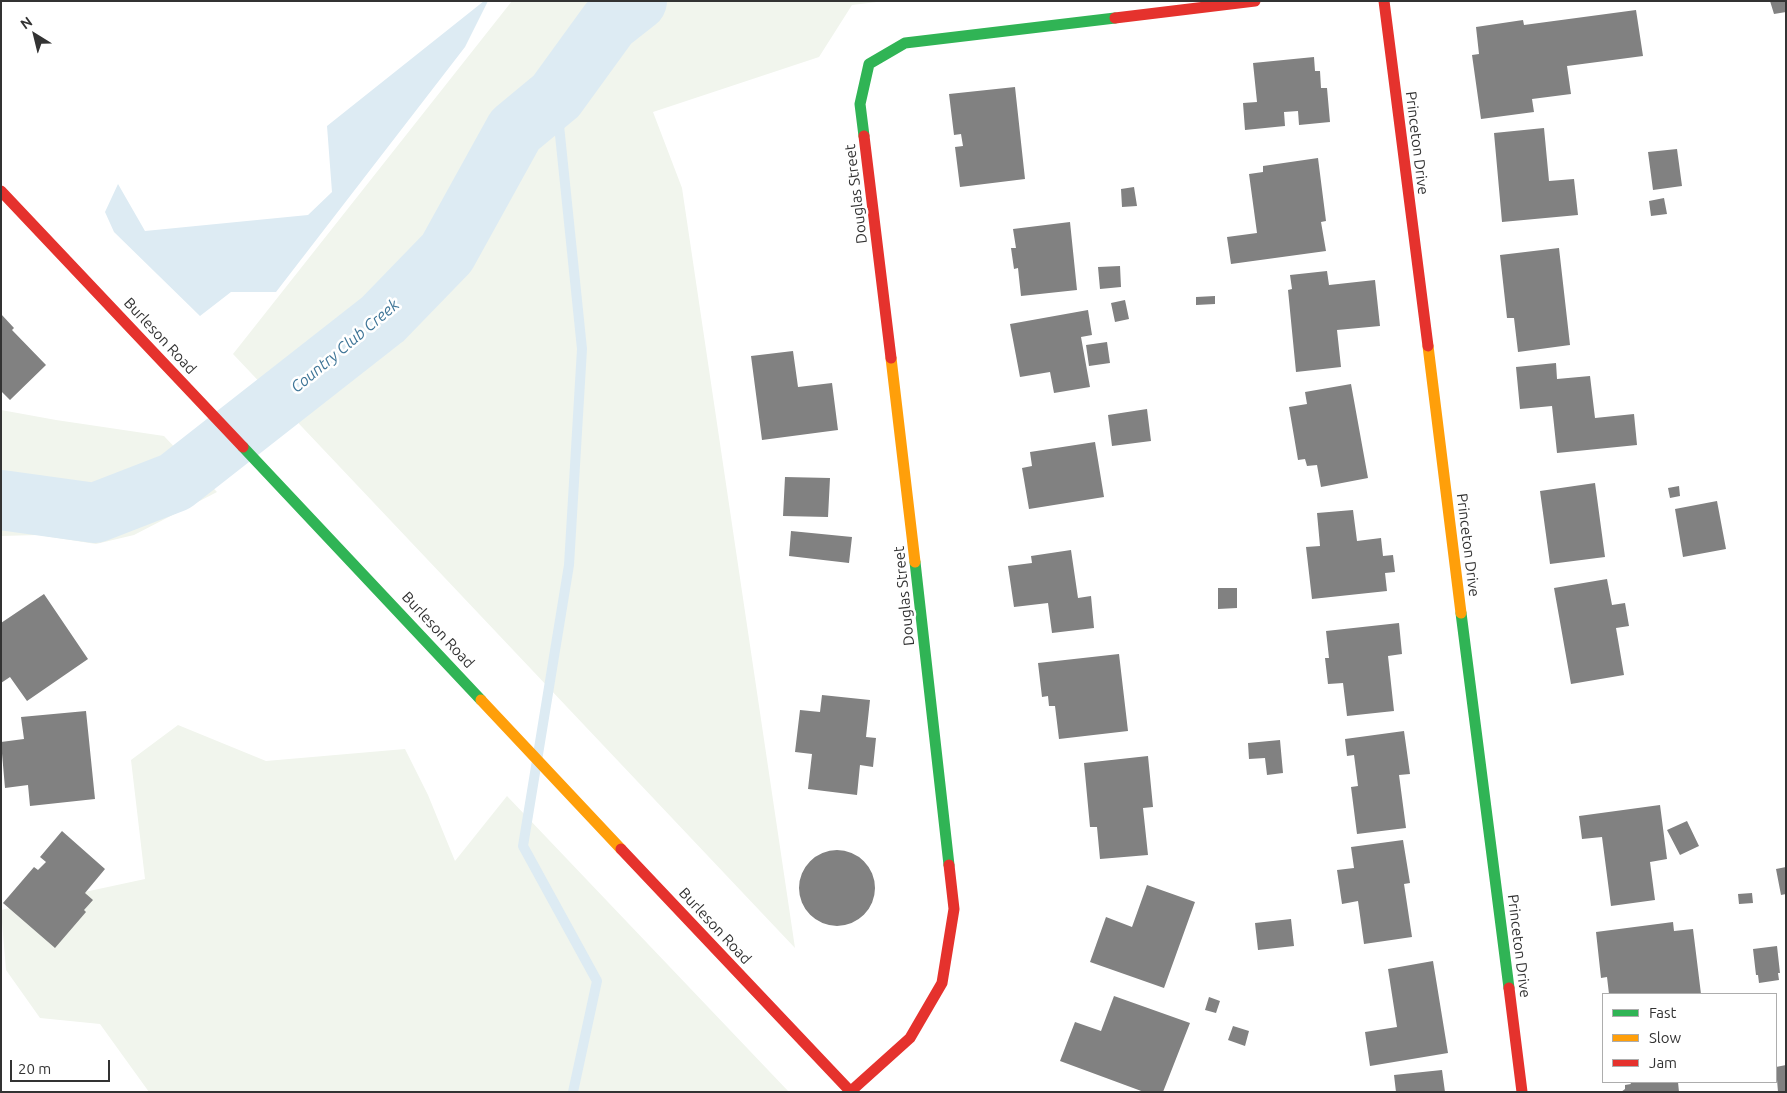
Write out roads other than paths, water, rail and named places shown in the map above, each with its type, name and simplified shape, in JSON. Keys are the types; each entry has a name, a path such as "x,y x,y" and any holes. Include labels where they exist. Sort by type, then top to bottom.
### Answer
{"street":[{"name":"Douglas Street","path":"851,1092 910,1038 942,983 954,909 910,514 860,104 869,64 905,43 1255,1"},
{"name":"Princeton Drive","path":"1384,1 1522,1092"},
{"name":"Burleson Road","path":"1,191 209,409 851,1092"}],"waterway":[{"name":"Country Club Creek","path":"1,500 95,513 175,482 383,319 447,253 515,130 556,96 609,23 637,1"},
{"path":"556,96 582,349 569,565 523,846 597,981 573,1092"}]}
